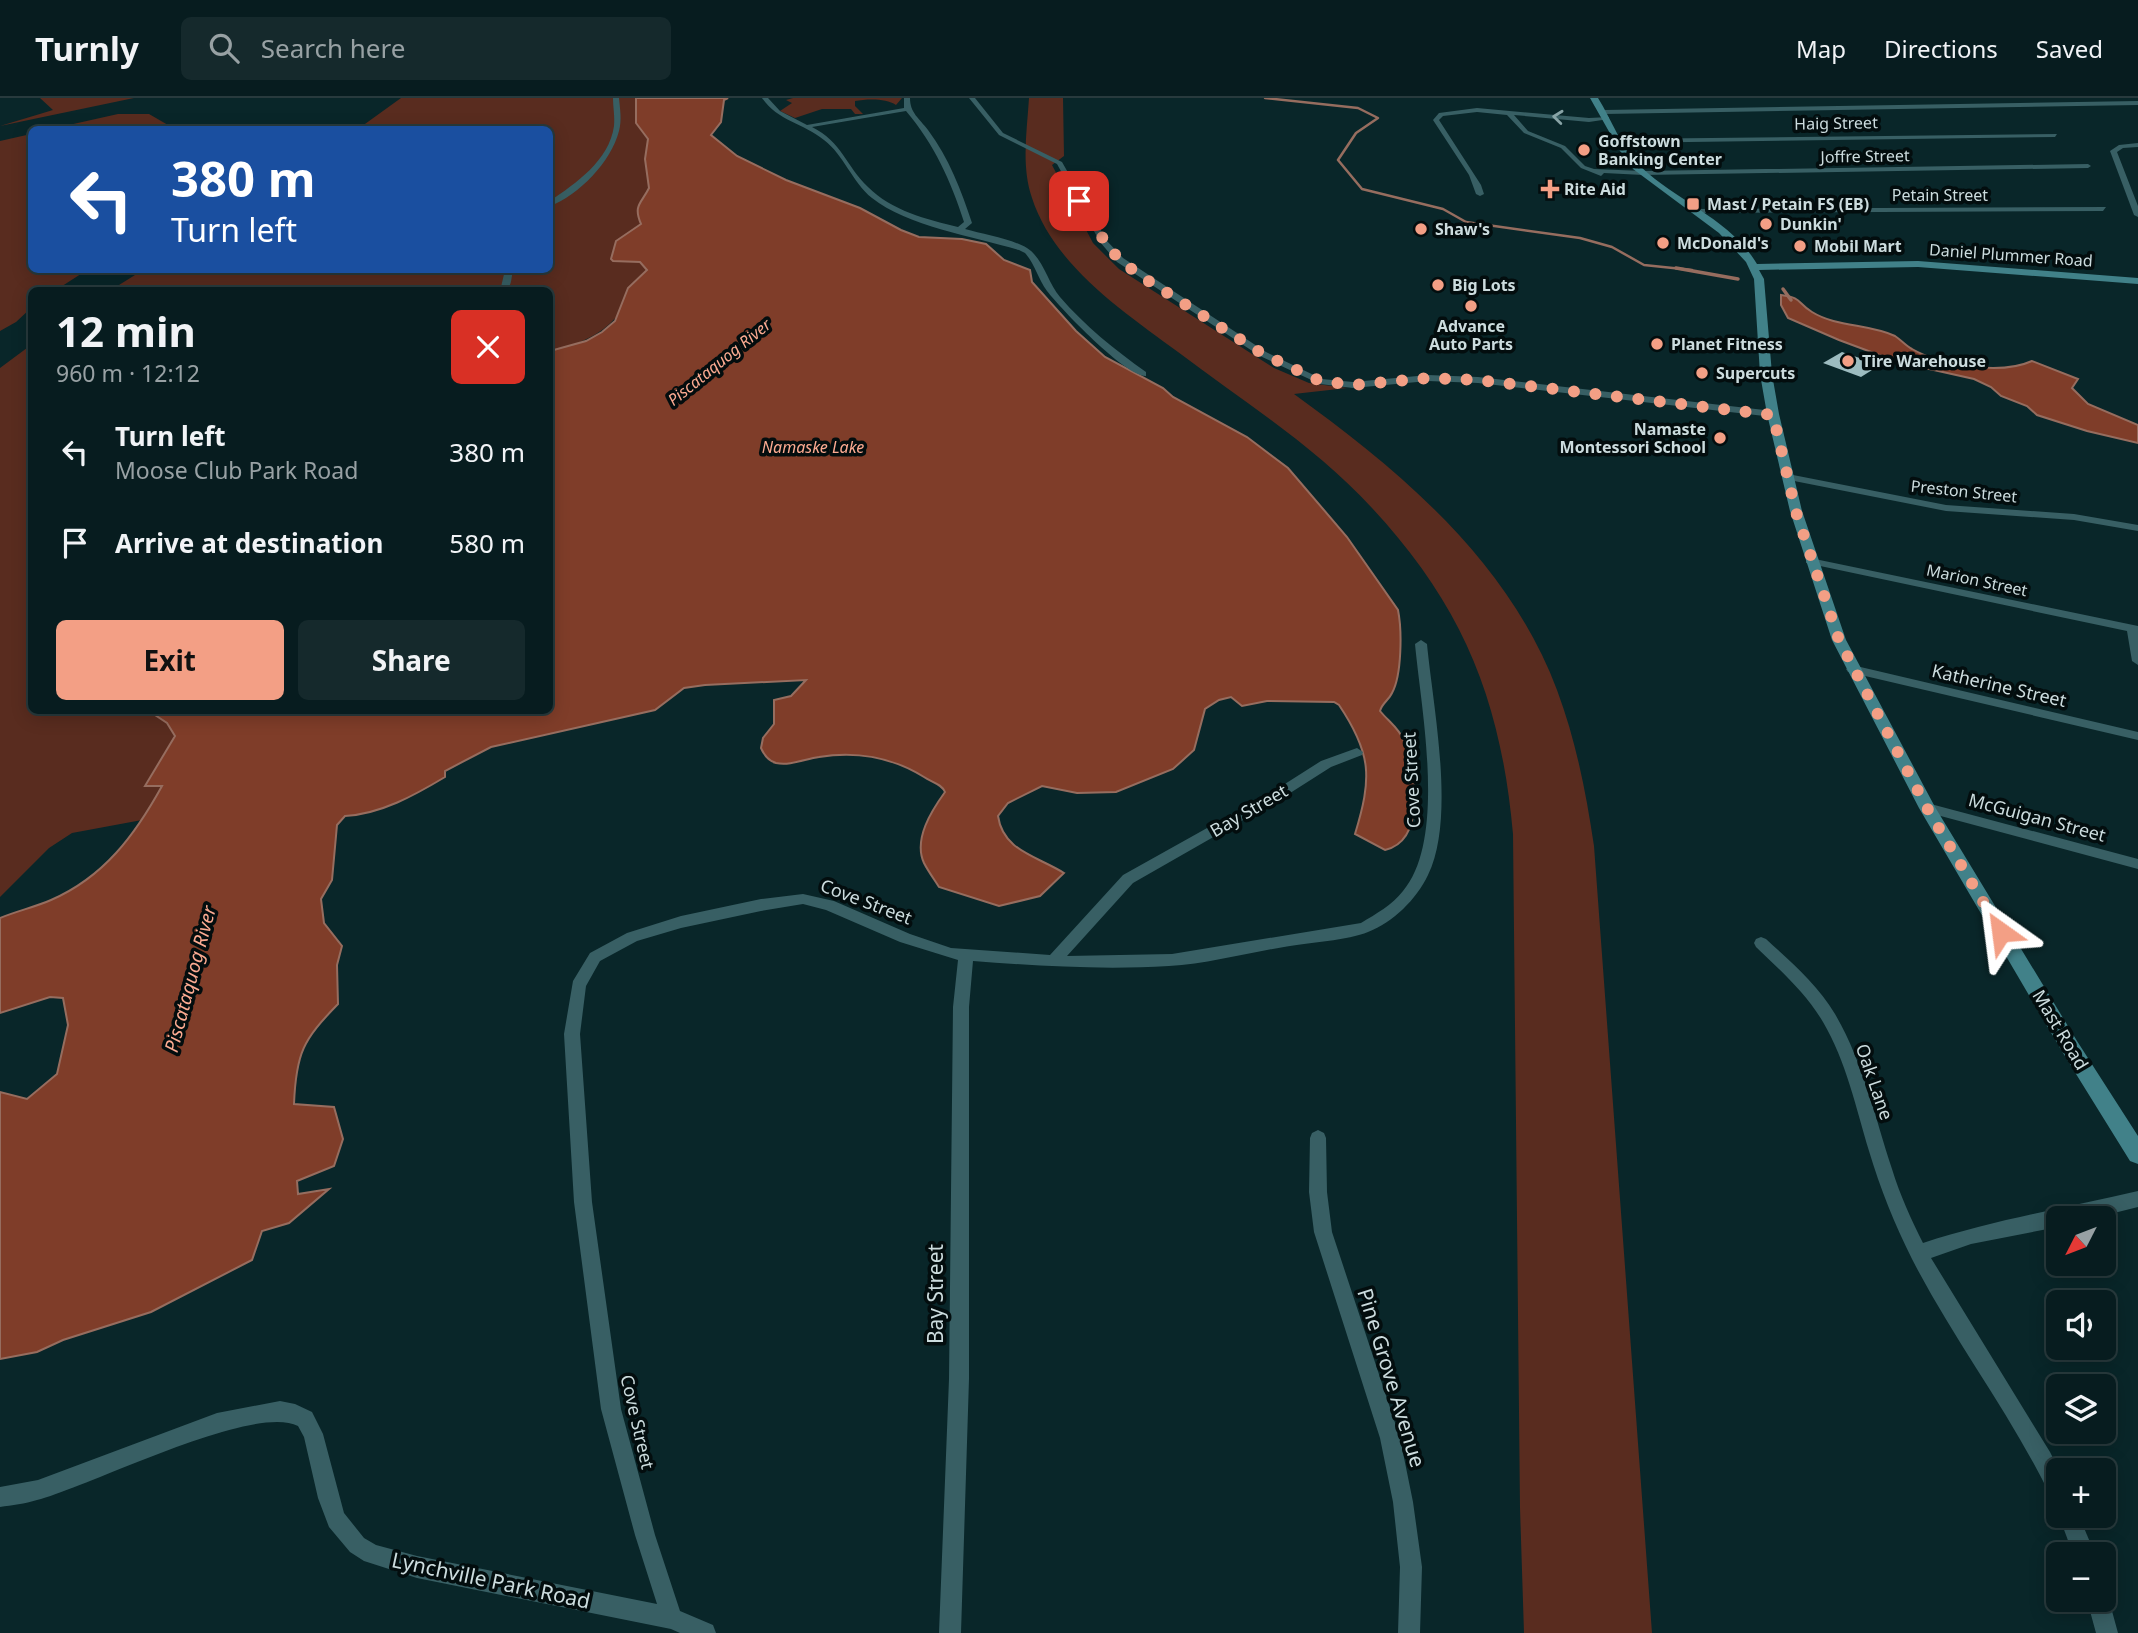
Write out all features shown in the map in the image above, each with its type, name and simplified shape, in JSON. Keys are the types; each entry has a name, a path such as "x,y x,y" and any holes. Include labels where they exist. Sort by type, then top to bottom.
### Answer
{"main road":[{"path":"1594,98 1617,141 1643,173 1740,248 1755,267"},
{"name":"Daniel Plummer Road","path":"1755,267 1917,264 2137,281"},
{"name":"Mast Road","path":"1755,267 1759,279 1766,374 1773,415 1810,561 1852,669 1927,808 2070,1047 2138,1154"}],"street":[{"path":"553,202 576,187 598,165 615,135 617,98"},
{"path":"765,98 779,116 809,126 839,150 869,192 915,218 1022,248 1031,253 1045,281 1060,300 1112,352 1143,374"},
{"path":"907,98 907,109 922,125 948,164 968,223 959,230"},
{"path":"972,98 992,125 1005,137 1060,163 1104,242 1119,260 1263,354 1310,378 1353,385 1429,378 1478,380 1773,415"},
{"path":"1480,194 1475,179 1448,143 1436,118 1445,112 1458,110 1589,120 1605,115 2136,104"},
{"path":"809,126 907,109"},
{"path":"1509,113 1527,132 1563,147 1583,167 1606,176 1637,176 1643,173"},
{"name":"Haig Street","path":"1617,141 2055,135"},
{"path":"2137,211 2127,177 2113,151 2121,146 2138,145"},
{"name":"Joffre Street","path":"1643,173 2088,166"},
{"path":"1593,171 1643,173"},
{"name":"Petain Street","path":"1693,211 2103,209"},
{"name":"Preston Street","path":"1788,477 1946,508 2074,517 2138,527"},
{"name":"Marion Street","path":"1810,561 2135,630"},
{"path":"2135,630 2138,661"},
{"name":"Cove Street","path":"672,1618 645,1535 611,1409 583,1202 572,1034 574,1005 582,975 595,957 632,937 696,919 761,905 803,900 829,905 937,950 966,956 1142,962 1226,952 1364,928 1398,908 1427,867 1436,821 1421,644"},
{"name":"Katherine Street","path":"1852,669 2138,736"},
{"name":"Bay Street","path":"1054,960 1128,879 1243,816 1326,764 1357,752"},
{"name":"McGuigan Street","path":"1927,808 2138,864"},
{"name":"Oak Lane","path":"1761,943 1818,1001 1833,1027 1864,1106 1884,1172 1919,1253"},
{"name":"Bay Street","path":"950,1633 959,1379 961,1007 966,956"},
{"name":"Pine Grove Avenue","path":"1318,1138 1318,1192 1322,1232 1379,1399 1403,1502 1411,1567 1409,1633"},
{"path":"2109,1206 2138,1199"},
{"path":"2046,1221 1971,1236 1919,1253 1950,1309 2029,1433 2046,1466"},
{"name":"Lynchville Park Road","path":"0,1497 38,1490 217,1423 280,1411 305,1419 313,1434 336,1520 357,1545 371,1554 417,1567 672,1618 705,1633"},
{"path":"2101,1612 2107,1633"}],"shaded area":[{"path":"40,98 134,98 0,126 53,110"},
{"path":"401,98 636,98 636,123 648,138 645,159 650,188 638,209 641,224 616,241 613,255 621,262 640,262 648,270 610,324 585,340 553,350 553,287 116,287 138,273 553,273 553,126 362,126"},
{"path":"902,98 896,105 882,100 855,101 855,106 863,114 855,114 851,109 822,109 795,118 780,111 792,103 786,100"},
{"path":"1029,98 1063,98 1064,156 1052,165 1093,243 1119,269 1274,368 1309,383 1347,388 1294,394 1374,455 1448,523 1511,601 1536,644 1557,690 1580,767 1594,846 1652,1633 1524,1633 1520,1508 1513,834 1499,741 1472,658 1454,620 1431,582 1404,545 1350,486 1279,426 1114,304 1093,286 1056,245 1042,222 1029,186 1026,148"},
{"path":"118,114 149,114 168,125 167,126 64,126"},
{"path":"28,135 28,273 82,273 61,287 28,287 28,311 0,331 0,141"},
{"path":"28,347 28,714 154,714 168,723 175,736 145,785 163,786 142,820 72,833 49,848 0,897 0,368"}],"water":[{"name":"Namaske Lake","path":"636,98 728,98 724,100 721,122 711,135 737,156 786,180 860,208 919,237 962,239 986,244 1004,260 1030,270 1032,282 1076,331 1105,357 1247,437 1288,468 1347,537 1398,610 1398,675 1392,693 1380,711 1402,737 1412,769 1414,803 1407,833 1398,844 1385,850 1355,834 1364,797 1366,767 1358,738 1339,705 1334,702 1267,701 1242,706 1231,697 1219,700 1205,709 1194,750 1173,769 1116,792 1077,793 1042,786 1008,803 998,816 1007,837 1023,851 1064,873 1040,896 999,906 939,887 924,863 921,854 922,835 945,792 939,785 912,770 873,757 833,755 781,764 767,757 761,748 763,738 774,724 774,700 791,696 806,680 684,688 655,710 491,747 445,771 445,777 410,797 372,812 345,816 337,825 332,880 321,899 324,923 342,946 337,965 338,1004 309,1038 304,1048 297,1072 294,1104 334,1107 343,1139 334,1166 297,1181 298,1194 329,1189 289,1223 262,1231 252,1260 151,1312 63,1340 37,1352 0,1359 0,1092 27,1099 57,1074 68,1025 63,998 50,997 0,1013 0,918 70,891 102,867 129,838 162,786 145,786 175,736 167,723 154,714 553,714 553,350 586,341 615,321 628,288 647,270 640,262 611,259 616,241 641,224 638,208 649,188 645,159 648,139 636,123"},
{"path":"1781,295 1796,299 1821,317 1895,336 1912,349 1939,360 1988,368 2032,361 2078,379 2072,388 2088,404 2138,425 2138,443 2037,415 2027,406 2001,396 1991,387 1974,379 1898,362 1839,340 1788,318 1781,305"}],"building":[{"name":"Tire Warehouse","path":"1842,352 1880,365 1861,377 1823,363"}],"waterway":[{"path":"1265,98 1358,108 1378,118 1356,133 1338,160 1362,189 1443,209 1466,222 1580,238 1612,247 1644,265 1681,269"},
{"path":"1676,268 1681,269"},
{"path":"1681,269 1692,270"},
{"path":"1681,269 1738,279"},
{"path":"1783,289 1791,300"}],"place":[{"name":"Goffstown Banking Center","path":"1584,150"},
{"name":"Rite Aid","path":"1550,189"},
{"name":"Mast / Petain FS (EB)","path":"1693,204"},
{"name":"Dunkin'","path":"1766,224"},
{"name":"Shaw's","path":"1421,229"},
{"name":"McDonald's","path":"1663,243"},
{"name":"Mobil Mart","path":"1800,246"},
{"name":"Big Lots","path":"1438,285"},
{"name":"Advance Auto Parts","path":"1471,306"},
{"name":"Planet Fitness","path":"1657,344"},
{"name":"Tire Warehouse","path":"1848,361"},
{"name":"Supercuts","path":"1702,373"},
{"name":"Namaste Montessori School","path":"1720,438"}],"route":[{"path":"1079,201 1104,242 1119,260 1263,354 1310,378 1353,385 1408,379 1454,378 1773,415 1810,561 1839,640 1927,808 2001,932"}],"water label":[{"name":"Piscataquog River","path":"719,362"},
{"name":"Piscataquog River","path":"190,979"}]}
